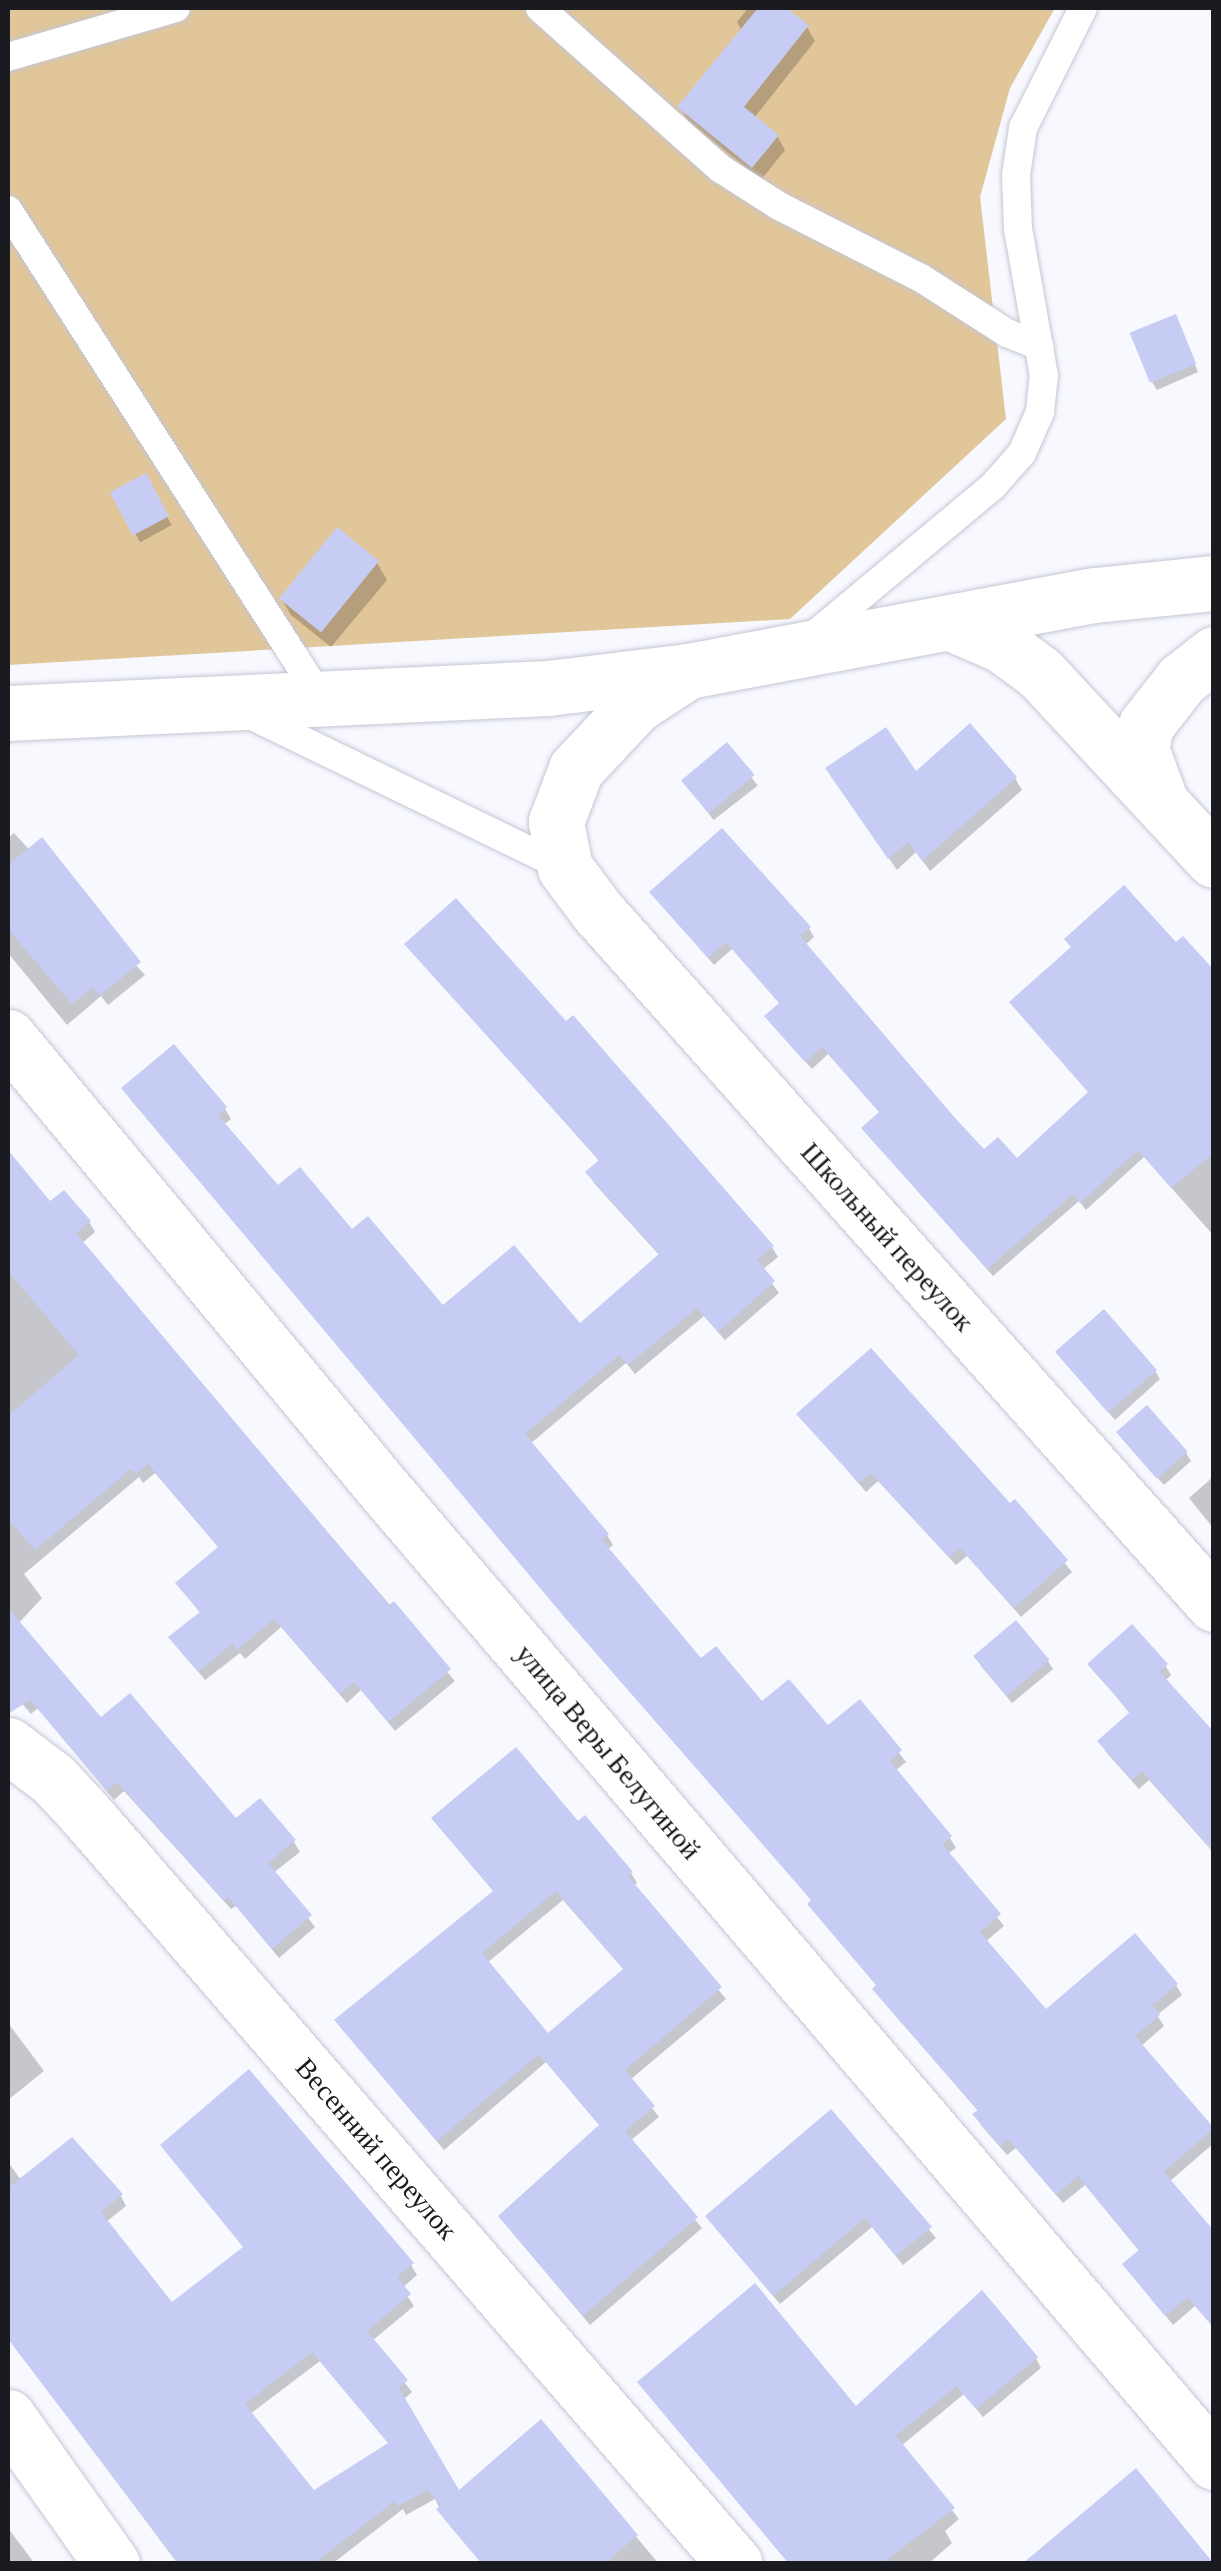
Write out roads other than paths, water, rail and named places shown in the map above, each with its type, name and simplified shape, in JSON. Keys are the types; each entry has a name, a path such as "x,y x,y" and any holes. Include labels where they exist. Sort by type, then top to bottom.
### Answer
{"street":[{"path":"8,741 34,712 548,688 688,672 1095,595 1214,583"},
{"path":"951,623 1002,644 1040,673 1214,860"},
{"path":"1162,803 1142,749 1146,725 1180,680 1214,654"},
{"path":"565,868 556,822 576,769 626,715 688,672"},
{"name":"Школьный переулок","path":"565,868 610,926 1214,1604"},
{"name":"улица Веры Белугиной","path":"8,1037 382,1487 1214,2462"},
{"name":"Весенний переулок","path":"8,1746 54,1779 82,1810 735,2564"},
{"path":"8,2417 112,2564"}],"lane":[{"path":"8,57 176,8"},
{"path":"540,8 722,169 779,206 921,278 1007,333 1038,346"},
{"path":"792,652 947,528 1022,453 1040,412 1044,376 1018,229 1016,176 1024,128 1047,72 1082,8"},
{"path":"8,210 322,700"},
{"path":"229,705 565,868"}]}
